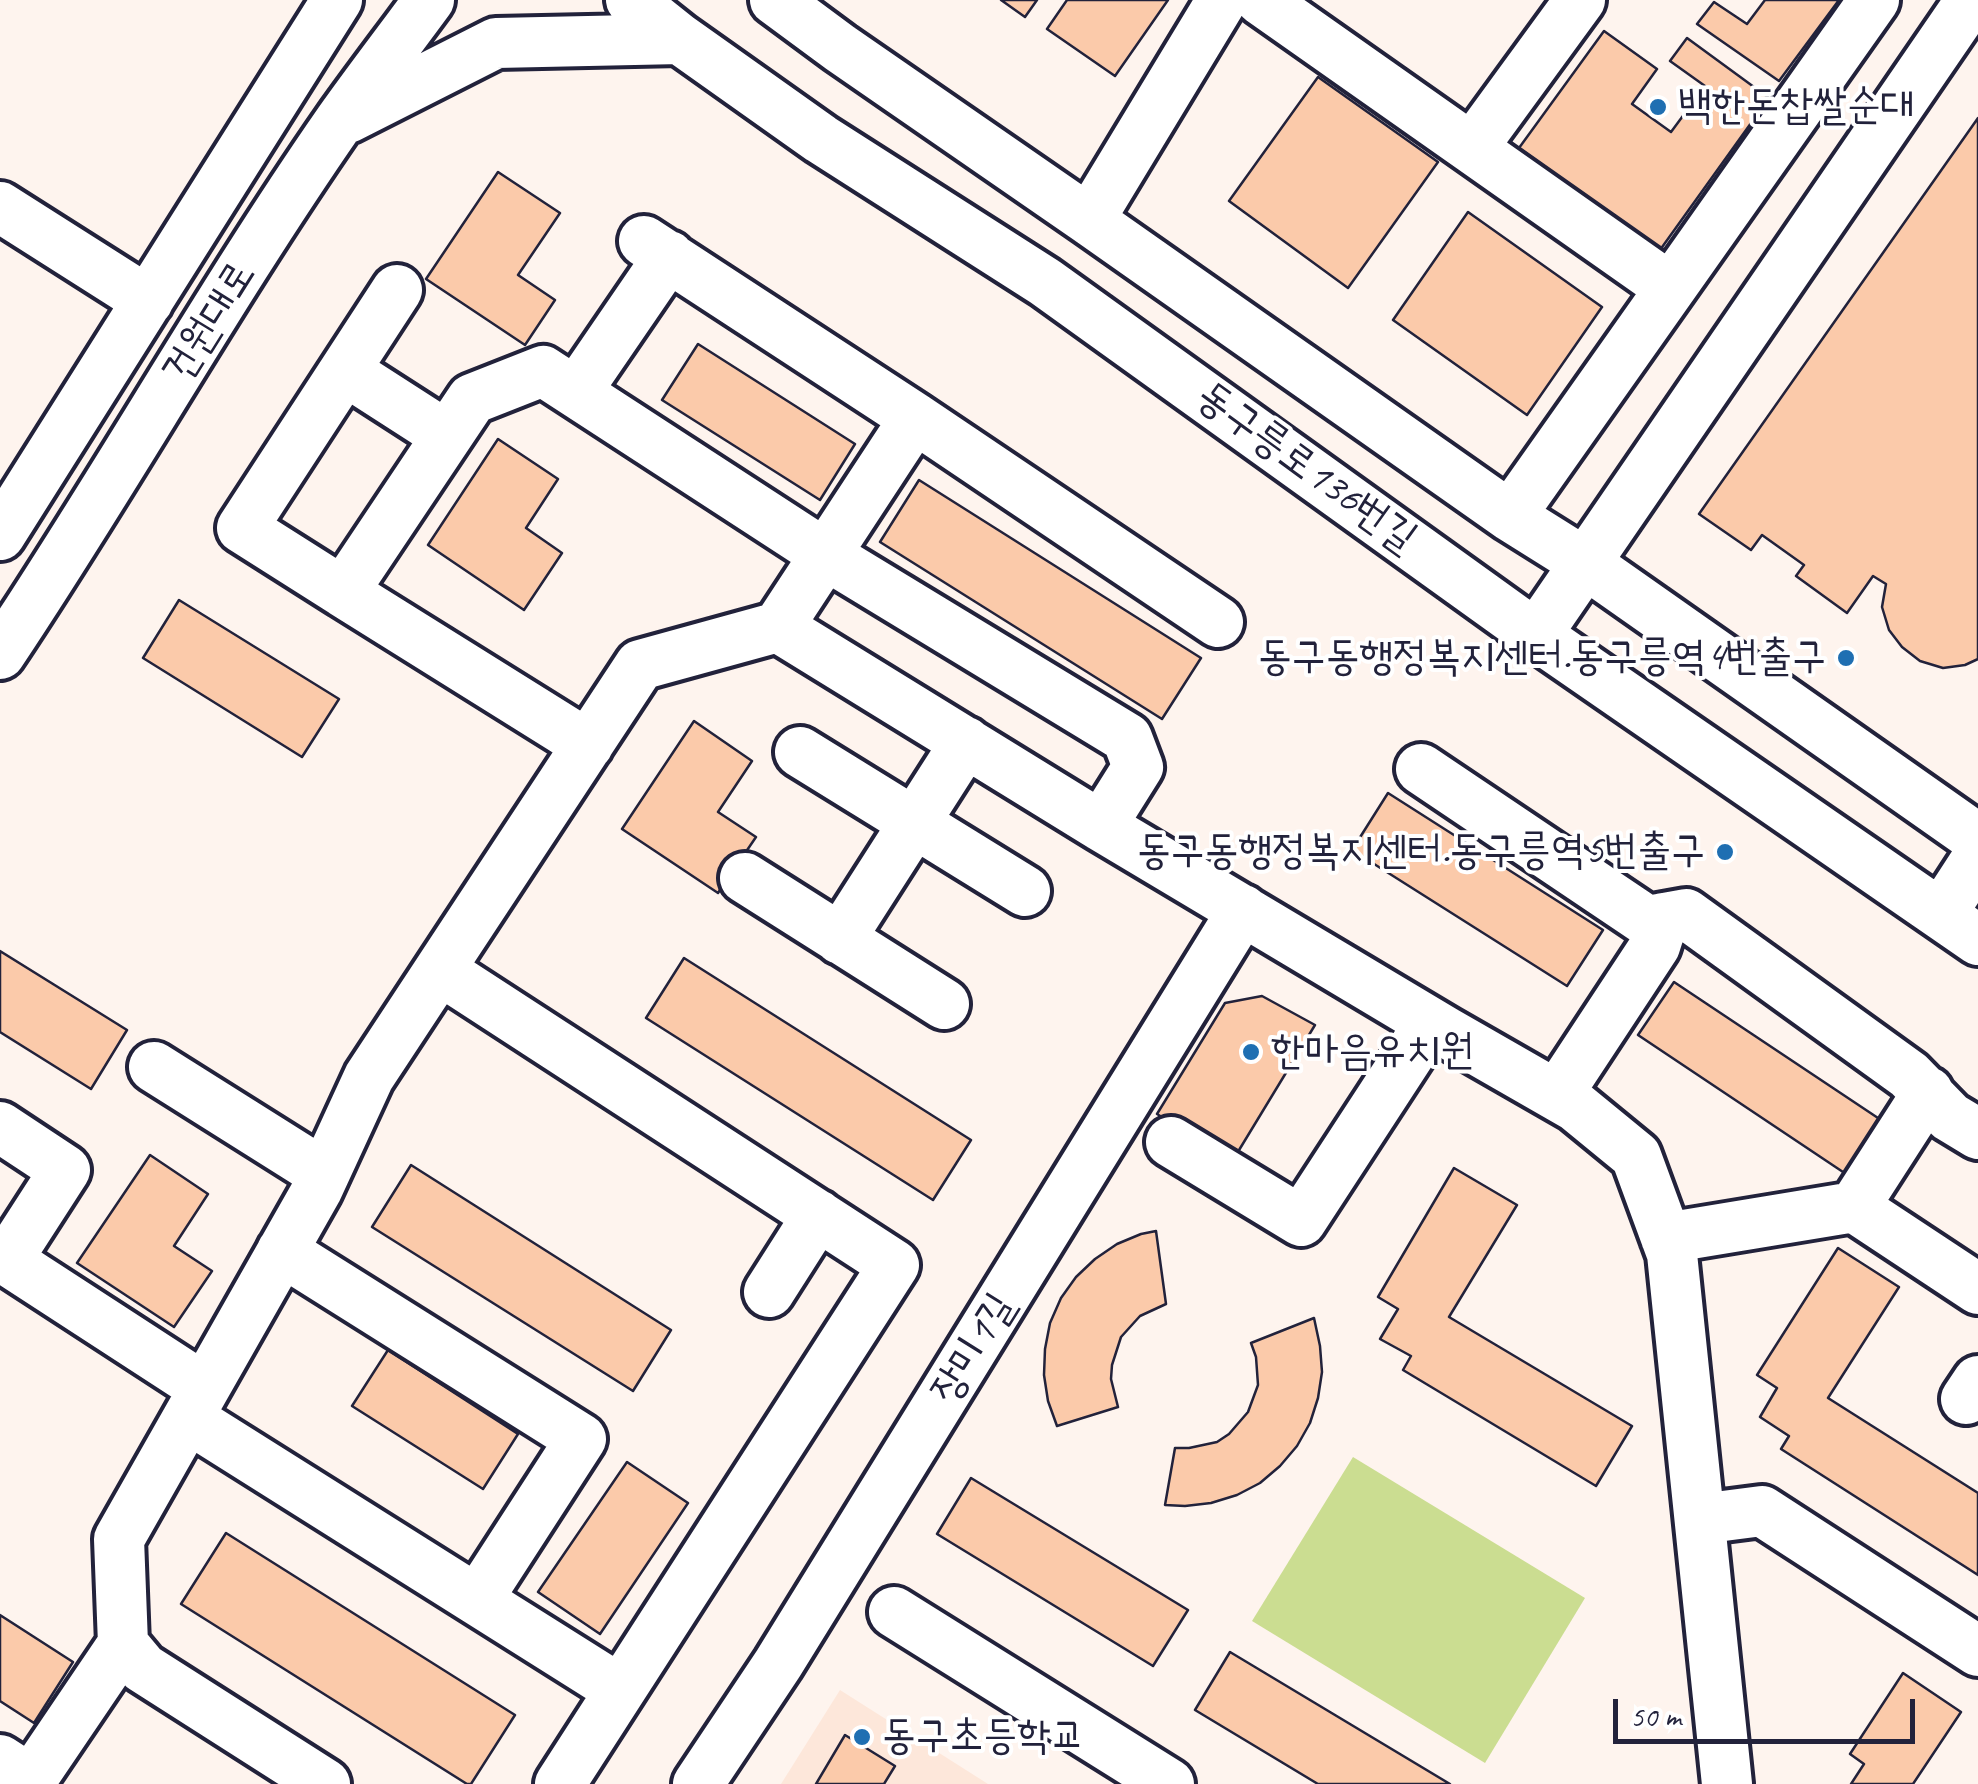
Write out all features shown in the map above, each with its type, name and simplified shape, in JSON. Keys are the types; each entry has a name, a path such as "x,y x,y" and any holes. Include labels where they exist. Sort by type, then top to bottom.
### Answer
{"street":[{"name":"건원대로","path":"0,654 339,122 429,0"},
{"name":"동구릉로136번길","path":"631,0 821,139 1045,282 1536,634 1960,927"},
{"name":"동구릉로136번길","path":"775,0 1510,516 1584,563 1978,838"},
{"path":"794,0 840,48"},
{"path":"1088,220 1222,0"},
{"path":"1262,0 1669,287"},
{"path":"1472,148 1580,0"},
{"path":"1510,516 1874,0"},
{"path":"1536,634 1971,0"},
{"name":"건원대로","path":"0,535 325,13"},
{"path":"339,122 496,43 680,39"},
{"path":"0,207 148,301"},
{"path":"576,392 656,248 1218,622"},
{"path":"397,290 242,528 588,745"},
{"path":"343,592 472,399 543,370 826,555 1127,738 1138,767 1101,826"},
{"path":"346,372 447,436"},
{"path":"0,1760 31,1780 123,1644 119,1539 282,1252 369,1077 640,665 778,627 915,418"},
{"path":"778,627 1101,826 1575,1106 1636,1156 1672,1254 1727,1784"},
{"path":"840,939 966,742"},
{"path":"800,752 1025,891"},
{"path":"1422,770 1647,921 1686,914 1909,1075 1950,1117 1978,1134"},
{"path":"1960,927 1978,856"},
{"path":"745,878 944,1004"},
{"name":"장미1길","path":"698,1784 788,1648 1243,910"},
{"path":"1557,1095 1655,946 1664,918"},
{"path":"440,970 894,1264 560,1784"},
{"path":"1170,1142 1301,1221 1430,1023"},
{"path":"154,1068 324,1174"},
{"path":"1854,1207 1928,1092"},
{"path":"0,1127 66,1170 3,1260 196,1403 477,1600 620,1690"},
{"path":"1666,1238 1854,1207 1978,1289"},
{"path":"769,1292 818,1215"},
{"path":"282,1252 582,1439 477,1600"},
{"path":"1700,1519 1762,1511 1978,1652"},
{"path":"894,1612 1169,1784"},
{"path":"123,1644 143,1668 325,1784"}],"shaded area":[{"name":"동구초등학교","path":"840,1690 988,1784 781,1784"}],"green space":[{"path":"1353,1457 1585,1598 1485,1763 1252,1621"}],"building":[{"path":"1001,0 1037,0 1025,17"},
{"path":"1067,0 1168,0 1115,76 1047,29"},
{"path":"1765,0 1839,0 1779,81 1697,24 1714,2 1747,24"},
{"path":"1604,31 1657,69 1632,104 1671,132 1705,86 1670,61 1687,38 1769,98 1660,250 1519,148"},
{"path":"1318,77 1438,162 1348,288 1229,201"},
{"path":"1978,118 1978,659 1943,668 1920,661 1889,630 1882,607 1886,584 1873,576 1847,613 1796,576 1804,565 1762,535 1751,550 1699,514"},
{"path":"498,172 560,213 518,275 555,300 525,345 426,279"},
{"path":"1468,212 1602,307 1527,415 1393,320"},
{"path":"698,344 855,444 820,500 662,400"},
{"path":"498,439 558,479 526,528 562,553 524,610 428,545"},
{"path":"919,480 1201,658 1162,719 880,542"},
{"path":"179,600 339,699 302,757 143,658"},
{"path":"694,721 752,761 718,812 756,837 718,893 622,829"},
{"path":"1388,793 1603,930 1567,986 1352,850"},
{"path":"0,951 127,1030 91,1089 0,1032"},
{"path":"684,958 971,1140 933,1200 646,1018"},
{"path":"1674,982 1884,1122 1849,1176 1638,1035"},
{"path":"1262,996 1315,1025 1233,1160 1157,1114 1225,1003"},
{"path":"150,1155 208,1194 174,1246 212,1271 174,1327 77,1263"},
{"path":"411,1165 671,1330 633,1391 372,1227"},
{"path":"1454,1168 1517,1205 1449,1317 1632,1426 1596,1486 1403,1370 1411,1356 1380,1339 1398,1309 1378,1297"},
{"path":"1156,1231 1166,1304 1140,1316 1121,1337 1111,1379 1118,1407 1057,1426 1044,1375 1050,1323 1061,1298 1095,1259 1117,1244"},
{"path":"1838,1248 1899,1287 1828,1398 1978,1493 1978,1575 1781,1449 1789,1436 1760,1417 1777,1388 1757,1375"},
{"path":"1314,1318 1322,1372 1310,1423 1297,1446 1260,1483 1237,1495 1211,1503 1165,1505 1175,1448 1217,1442 1248,1412 1258,1385 1251,1343"},
{"path":"388,1350 518,1434 483,1489 352,1406"},
{"path":"627,1462 688,1503 600,1634 538,1592"},
{"path":"971,1478 1188,1610 1153,1666 937,1534"},
{"path":"226,1533 515,1715 471,1784 181,1604"},
{"path":"0,1615 73,1662 34,1723 0,1701"},
{"path":"1230,1652 1450,1784 1318,1784 1195,1710"},
{"path":"1903,1673 1961,1712 1913,1784 1851,1784 1864,1764 1850,1754"},
{"path":"845,1735 895,1766 884,1784 816,1784"}],"place":[{"name":"백한돈찹쌀순대","path":"1658,107"},
{"name":"동구동행정복지센터.동구릉역4번출구","path":"1846,658"},
{"name":"동구동행정복지센터.동구릉역5번출구","path":"1725,852"},
{"name":"한마음유치원","path":"1251,1052"},
{"name":"동구초등학교","path":"862,1737"}]}
